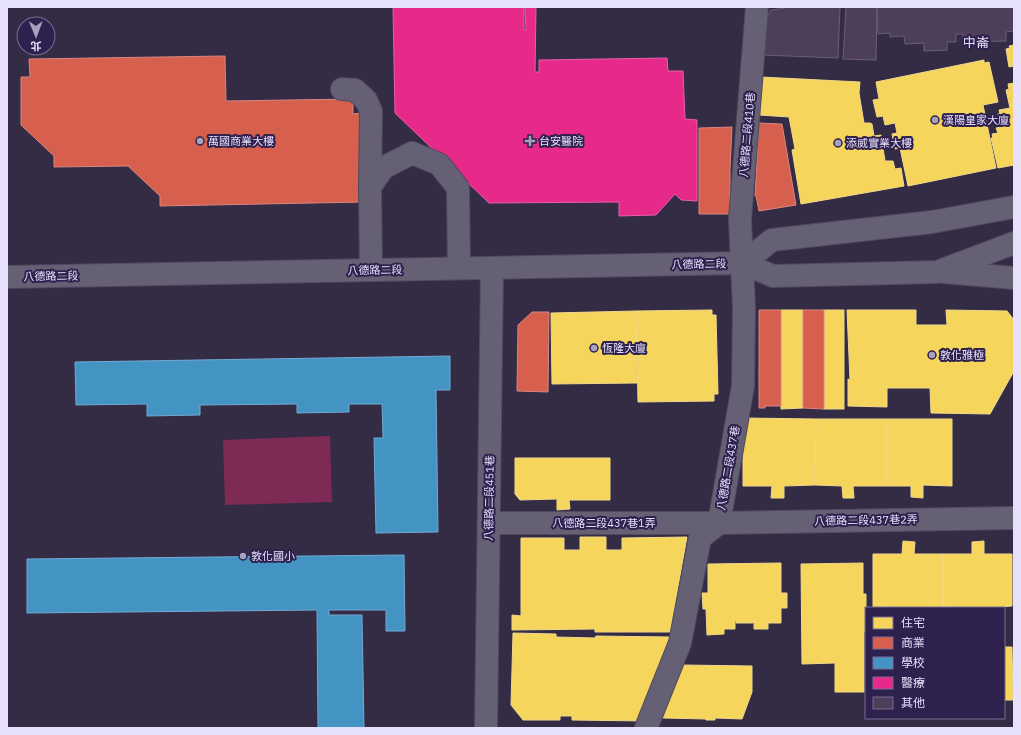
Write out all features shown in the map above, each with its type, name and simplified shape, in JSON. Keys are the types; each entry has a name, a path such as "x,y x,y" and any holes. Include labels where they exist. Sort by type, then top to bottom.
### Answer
{"street":[{"name":"八德路二段410巷","path":"742,263 740,219 757,7"},
{"path":"342,89 355,90 366,100 371,111 370,270"},
{"path":"370,187 383,168 412,153 439,164 458,188 459,268"},
{"name":"八德路二段","path":"742,263 772,240 932,222 1014,207"},
{"name":"八德路二段","path":"7,277 742,263 773,276 937,272 1014,243"},
{"name":"八德路二段437巷","path":"646,728 680,643 700,538 718,523 743,386 742,263"},
{"name":"八德路二段451巷","path":"486,728 492,268"},
{"path":"937,272 1014,278"},
{"name":"八德路二段437巷2弄","path":"718,523 1014,518"},
{"name":"八德路二段437巷1弄","path":"489,523 718,523"}],"shaded area":[{"path":"330,436 332,502 225,505 223,440"}],"building: 住宅":[{"path":"1014,45 1014,66 1009,67 1006,49 1010,48 1009,46"},
{"name":"漢陽皇家大廈","path":"984,60 984,63 989,62 998,102 983,105 996,168 908,186 900,148 895,149 892,134 897,133 895,123 885,125 883,116 877,117 873,100 879,99 876,82"},
{"name":"添威實業大樓","path":"761,77 860,82 859,93 864,123 872,124 874,136 881,135 885,161 893,161 895,169 901,168 904,186 801,204 792,150 795,149 789,117 759,115"},
{"path":"1014,83 1014,165 998,168 991,138 993,138 992,134 998,133 996,128 1001,127 998,114 1000,114 999,110 1010,108 1006,90 1009,89 1008,84"},
{"path":"712,310 712,315 716,315 718,394 714,394 714,401 638,402 636,311"},
{"path":"781,310 803,310 803,408 781,409"},
{"path":"824,310 844,310 844,409 824,409"},
{"name":"敦化雅極","path":"847,310 916,310 916,325 947,325 946,310 1007,311 1014,320 1014,371 990,414 931,413 930,388 887,388 887,407 848,406 848,379 850,380"},
{"name":"恆隆大廈","path":"636,311 637,383 552,384 551,313"},
{"path":"743,418 816,419 815,485 784,486 784,498 771,498 772,486 743,486"},
{"path":"816,419 886,419 886,486 853,486 854,498 843,498 842,486 815,485"},
{"path":"886,419 952,419 952,486 923,485 923,498 911,497 911,486 886,486"},
{"path":"515,458 610,458 610,500 569,500 570,509 557,510 557,499 520,500 515,494"},
{"path":"580,537 606,537 606,550 622,550 622,538 687,537 670,632 595,632 595,629 512,630 512,615 521,616 521,538 564,538 564,550 580,550"},
{"path":"903,541 915,542 914,554 943,554 943,607 873,607 873,554 902,554"},
{"path":"984,541 984,554 1012,554 1012,606 943,607 943,554 972,554 972,542"},
{"path":"781,563 781,593 787,593 787,608 781,608 781,623 768,623 768,629 754,629 754,620 753,623 736,623 735,620 735,629 724,629 724,634 707,635 706,609 703,609 702,593 708,593 708,564"},
{"path":"863,563 863,594 866,594 864,631 864,692 835,692 835,663 802,664 801,564"},
{"path":"513,633 556,634 556,637 595,638 596,636 669,637 644,721 572,720 572,716 560,716 560,720 523,720 511,705"},
{"path":"1005,647 1012,647 1013,700 1005,700"},
{"path":"682,665 752,666 752,692 742,719 715,718 715,720 706,720 663,718 663,705"}],"building: 商業":[{"name":"萬國商業大樓","path":"225,56 226,101 353,99 353,114 363,113 364,202 160,206 160,196 128,166 54,167 54,156 21,125 21,77 30,77 29,59"},
{"path":"759,123 782,124 796,205 759,211 755,196"},
{"path":"732,127 730,214 699,214 699,128"},
{"path":"759,310 781,310 781,406 765,406 765,408 759,408"},
{"path":"803,310 824,310 824,409 803,408"},
{"path":"532,312 549,312 548,392 517,391 518,325"}],"building: 學校":[{"path":"450,356 450,390 436,390 438,532 376,533 374,438 383,438 382,404 349,404 349,412 297,413 297,404 200,405 200,415 147,416 147,404 76,405 75,362"},
{"path":"404,555 405,631 386,631 386,610 329,610 329,615 362,615 364,728 318,728 317,610 27,613 27,559"}],"building: 醫療":[{"name":"台安醫院","path":"393,7 524,7 524,30 526,30 525,7 536,7 535,72 539,72 539,60 667,58 668,71 683,71 685,119 697,120 697,201 681,200 675,194 656,215 619,216 619,202 489,203 395,113"}],"building: 其他":[{"path":"791,7 840,7 838,58 762,55 764,24 771,10"},
{"path":"846,7 877,7 876,60 843,59"},
{"path":"877,7 1014,7 1014,31 1006,32 1006,41 963,42 963,34 956,34 956,42 947,42 947,50 924,51 924,43 905,44 904,36 890,37 890,33 878,34"}],"place":[{"name":"漢陽皇家大廈","path":"935,120"},
{"name":"萬國商業大樓","path":"200,141"},
{"name":"台安醫院","path":"530,141"},
{"name":"添威實業大樓","path":"838,143"},
{"name":"恆隆大廈","path":"594,348"},
{"name":"敦化雅極","path":"932,355"},
{"name":"敦化國小","path":"243,556"}],"district":[{"name":"中崙","path":"976,42"}]}
